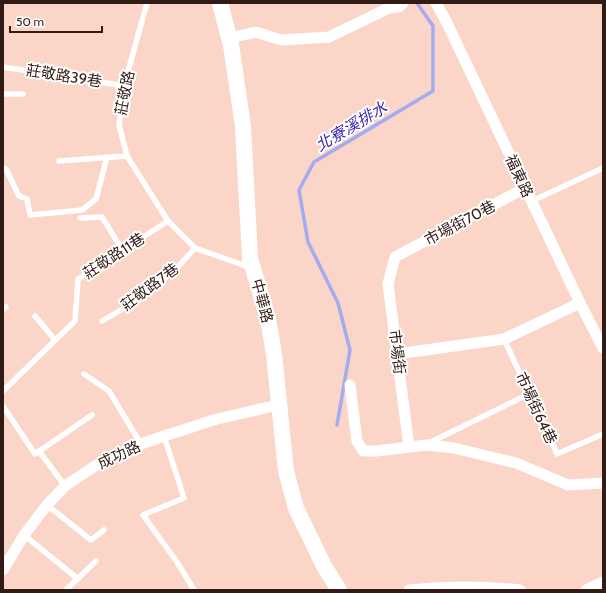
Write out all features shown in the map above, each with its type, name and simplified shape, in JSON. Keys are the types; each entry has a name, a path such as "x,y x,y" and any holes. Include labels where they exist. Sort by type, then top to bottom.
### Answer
{"street":[{"name":"中華路","path":"220,3 229,38 243,126 250,258 268,319 274,354 278,405 286,471 296,508 324,566 339,590"},
{"path":"229,38 256,32 281,40 329,37 389,8 399,7 403,3"},
{"name":"福東路","path":"436,3 603,348"},
{"name":"市場街70巷","path":"395,257 525,188"},
{"name":"市場街","path":"395,257 388,284 409,447"},
{"path":"397,354 504,339 580,303"},
{"path":"350,385 357,441 363,451 376,451 427,445 454,448 516,464 568,485 603,483"},
{"name":"成功路","path":"3,570 24,535 47,505 65,486 95,466 142,444 164,436 217,419 278,405"},
{"path":"586,590 603,582"},
{"path":"409,590 432,588 495,588 520,590"}],"lane":[{"name":"莊敬路","path":"147,3 125,86 118,125 127,156 168,221 195,248"},
{"name":"莊敬路39巷","path":"3,67 125,86"},
{"path":"3,94 23,94"},
{"path":"59,161 127,156"},
{"path":"3,168 6,168 19,196 27,198 30,215 82,210 96,199 107,157"},
{"path":"532,201 603,168"},
{"path":"80,218 102,217 123,251"},
{"name":"莊敬路11巷","path":"3,391 75,321 78,279 168,221"},
{"path":"195,248 253,268"},
{"name":"莊敬路7巷","path":"102,321 136,301 175,270 195,248"},
{"path":"34,316 55,340"},
{"name":"市場街64巷","path":"504,339 557,454 603,434"},
{"path":"84,374 109,391 142,444"},
{"path":"427,445 529,394"},
{"path":"3,406 35,454 92,415"},
{"path":"164,436 184,498 143,515 194,590"},
{"path":"39,451 65,486"},
{"path":"47,505 91,540 104,530"},
{"path":"24,535 78,579"},
{"path":"66,590 96,561"}],"waterway":[{"name":"北寮溪排水","path":"337,425 350,350 338,303 308,242 299,190 314,162 433,91 433,26 417,3"}]}
